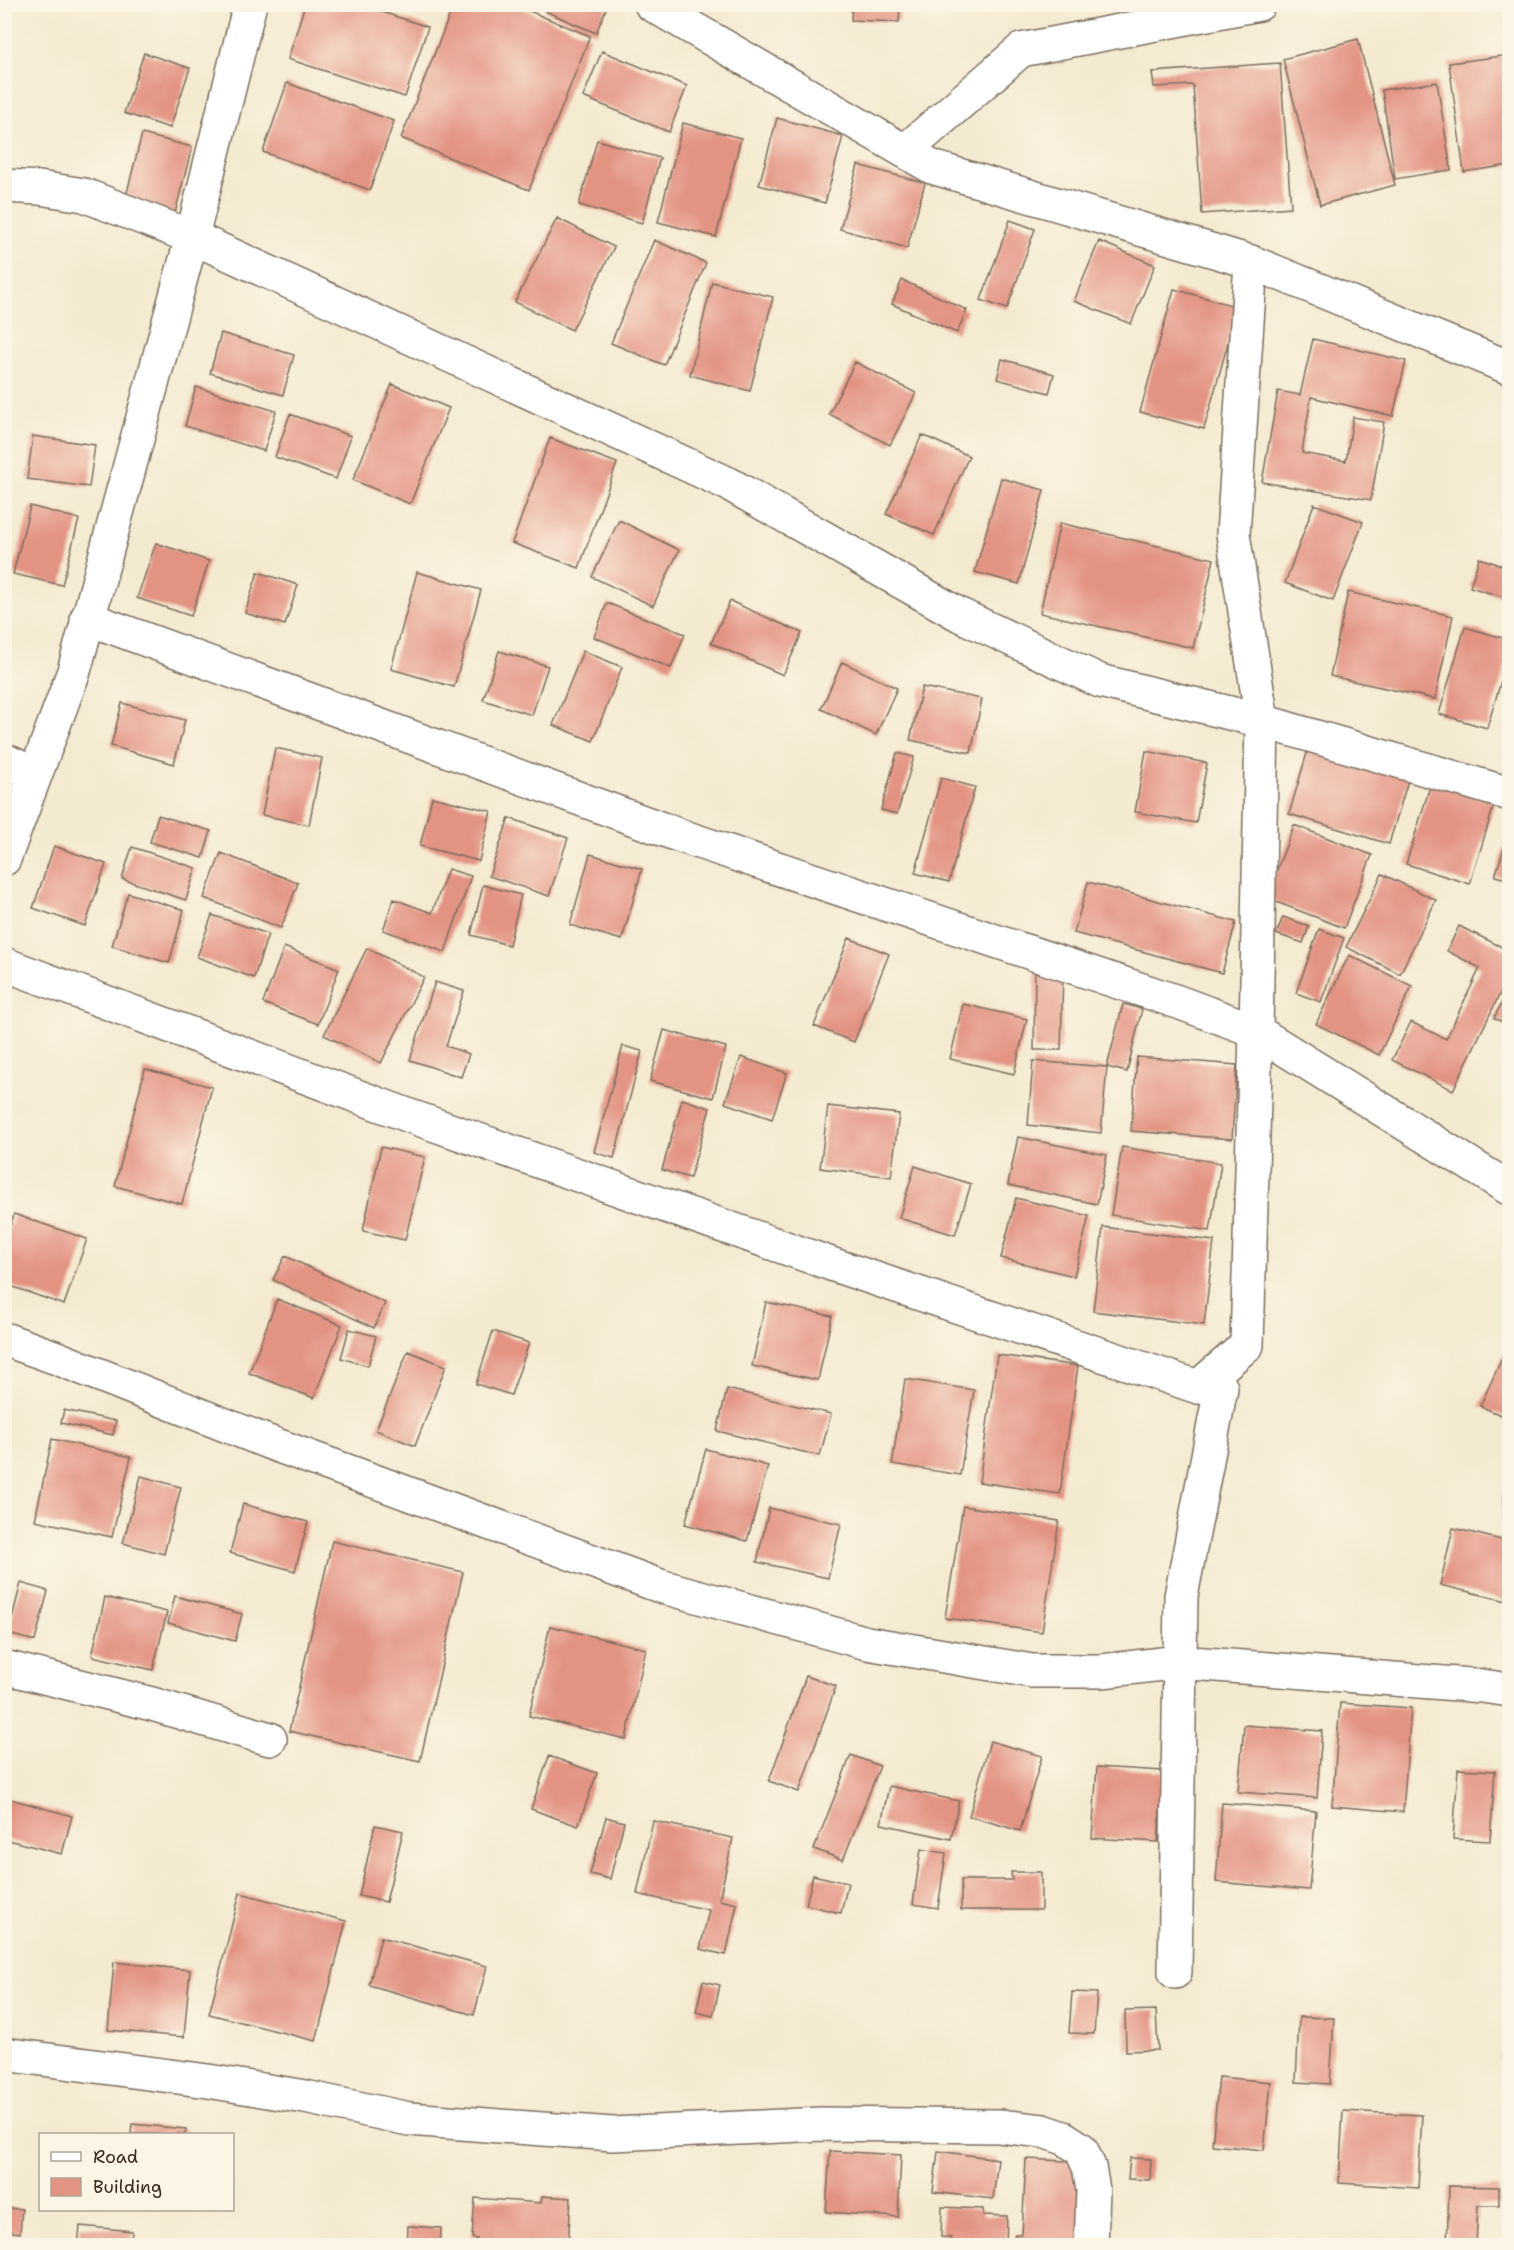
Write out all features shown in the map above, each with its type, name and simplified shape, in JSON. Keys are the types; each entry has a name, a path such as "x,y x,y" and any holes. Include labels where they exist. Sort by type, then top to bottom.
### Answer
{"street":[{"path":"4,859 74,670 192,237 250,4"},
{"path":"651,4 932,167 1251,262 1509,368"},
{"path":"905,151 1021,50 1259,4"},
{"path":"4,186 39,188 84,195 192,237 729,484 960,615 1100,681 1262,721 1509,794"},
{"path":"1198,1387 1247,1346 1262,721 1233,534 1251,262"},
{"path":"87,618 681,836 1178,1002 1256,1031 1509,1190"},
{"path":"4,760 35,774"},
{"path":"4,964 410,1116 834,1265 1198,1387 1221,1388 1181,1596 1175,1971"},
{"path":"4,1340 57,1358 267,1442 660,1586 867,1643 1032,1671 1102,1671 1179,1662 1509,1690"},
{"path":"4,1667 152,1704 270,1739"},
{"path":"4,2054 208,2081 316,2099 409,2119 500,2126 613,2134 821,2124 999,2126 1043,2131 1064,2138 1081,2150 1089,2166 1093,2190 1091,2246"}],"building":[{"path":"305,4 358,4 428,27 405,97 288,59"},
{"path":"454,4 512,4 590,36 529,190 401,138"},
{"path":"548,4 608,4 596,33 545,11"},
{"path":"852,4 900,4 899,22 851,20"},
{"path":"1358,39 1395,185 1320,205 1283,59"},
{"path":"602,51 687,86 669,132 583,97"},
{"path":"144,53 190,68 170,128 124,113"},
{"path":"1510,55 1510,165 1464,172 1449,63"},
{"path":"1280,63 1291,207 1202,214 1193,85 1154,87 1152,72"},
{"path":"1437,82 1451,170 1395,179 1382,90"},
{"path":"287,83 394,121 370,190 263,152"},
{"path":"777,118 843,136 825,203 759,185"},
{"path":"683,123 741,138 716,237 658,222"},
{"path":"142,134 192,147 174,217 124,204"},
{"path":"597,140 660,158 642,223 579,205"},
{"path":"858,165 925,183 907,248 840,229"},
{"path":"557,218 614,247 572,330 515,302"},
{"path":"1010,220 1035,229 1007,309 981,300"},
{"path":"654,240 706,263 664,365 611,343"},
{"path":"1099,241 1155,265 1131,324 1074,301"},
{"path":"902,280 967,310 957,333 892,304"},
{"path":"712,282 773,297 750,391 690,375"},
{"path":"1174,289 1238,307 1204,429 1140,412"},
{"path":"221,333 294,355 283,395 210,373"},
{"path":"1313,339 1406,361 1393,416 1311,397 1302,453 1346,461 1353,417 1384,422 1371,500 1262,482 1278,391 1300,395"},
{"path":"1002,359 1054,374 1049,393 997,379"},
{"path":"855,362 916,393 890,445 829,414"},
{"path":"392,384 449,408 410,504 353,480"},
{"path":"196,387 276,411 264,451 185,426"},
{"path":"290,414 351,436 336,479 275,457"},
{"path":"922,435 969,456 934,535 886,514"},
{"path":"33,436 95,445 89,487 27,479"},
{"path":"550,438 617,463 579,568 512,543"},
{"path":"1001,478 1044,490 1019,584 975,572"},
{"path":"1314,504 1363,522 1333,601 1285,583"},
{"path":"30,506 79,519 62,585 13,574"},
{"path":"619,520 679,550 653,606 592,577"},
{"path":"1060,523 1214,559 1193,648 1040,613"},
{"path":"156,543 209,561 191,616 137,598"},
{"path":"1479,558 1510,568 1510,599 1470,587"},
{"path":"258,572 298,585 285,625 245,613"},
{"path":"417,572 481,590 454,687 391,669"},
{"path":"1348,592 1453,616 1435,699 1330,676"},
{"path":"730,601 802,633 783,675 711,643"},
{"path":"607,603 685,634 671,668 594,637"},
{"path":"1465,627 1510,640 1510,651 1487,728 1439,714"},
{"path":"499,651 548,666 532,715 483,700"},
{"path":"583,651 622,667 593,741 553,725"},
{"path":"842,662 897,688 876,735 821,709"},
{"path":"922,687 982,699 971,753 910,740"},
{"path":"122,703 185,720 174,764 111,746"},
{"path":"1312,736 1412,767 1389,844 1289,814"},
{"path":"275,748 322,758 309,825 262,815"},
{"path":"1146,751 1207,763 1196,823 1135,812"},
{"path":"897,753 914,757 897,814 881,810"},
{"path":"941,778 975,787 949,882 915,873"},
{"path":"1431,783 1495,802 1470,884 1406,864"},
{"path":"432,797 491,811 479,861 420,846"},
{"path":"158,815 211,831 203,858 150,842"},
{"path":"509,818 568,838 549,896 489,876"},
{"path":"1294,825 1372,855 1344,928 1266,898"},
{"path":"1510,830 1510,880 1495,876"},
{"path":"54,846 106,864 85,926 33,908"},
{"path":"132,847 196,868 186,900 122,879"},
{"path":"221,853 298,883 281,928 204,898"},
{"path":"590,854 642,869 622,940 570,925"},
{"path":"448,869 471,876 445,952 383,930 394,899 432,913"},
{"path":"1382,874 1436,900 1400,974 1346,947"},
{"path":"1088,882 1236,922 1222,973 1074,933"},
{"path":"483,885 521,895 509,945 471,935"},
{"path":"128,893 184,910 169,963 112,946"},
{"path":"212,915 268,934 254,978 197,957"},
{"path":"1283,917 1309,926 1303,943 1276,934"},
{"path":"1459,926 1510,951 1510,973 1453,1090 1392,1060 1411,1022 1446,1039 1480,968 1447,951"},
{"path":"1319,929 1344,938 1321,1002 1296,993"},
{"path":"849,938 889,954 854,1042 814,1026"},
{"path":"284,947 339,969 318,1024 263,1003"},
{"path":"367,948 424,977 381,1063 324,1035"},
{"path":"1349,955 1412,986 1379,1055 1316,1024"},
{"path":"1035,969 1063,970 1061,1050 1034,1050"},
{"path":"435,982 464,991 446,1046 469,1054 461,1077 410,1060"},
{"path":"1510,987 1510,1026 1494,1018"},
{"path":"963,1004 1027,1019 1014,1074 950,1059"},
{"path":"1123,1004 1142,1009 1127,1072 1107,1067"},
{"path":"664,1030 726,1047 713,1098 650,1081"},
{"path":"623,1046 642,1051 614,1158 594,1152"},
{"path":"741,1057 787,1073 772,1119 725,1103"},
{"path":"1137,1057 1237,1065 1232,1139 1131,1131"},
{"path":"1033,1061 1107,1067 1101,1133 1028,1125"},
{"path":"145,1069 212,1087 182,1204 115,1186"},
{"path":"682,1099 710,1108 690,1178 662,1170"},
{"path":"828,1106 899,1114 891,1177 820,1168"},
{"path":"1018,1137 1107,1155 1097,1204 1008,1185"},
{"path":"381,1147 425,1157 405,1240 363,1231"},
{"path":"1122,1147 1221,1163 1210,1231 1111,1215"},
{"path":"915,1166 971,1184 955,1235 899,1218"},
{"path":"1016,1198 1089,1216 1074,1276 1001,1258"},
{"path":"14,1214 87,1239 64,1305 5,1284 5,1242"},
{"path":"1103,1227 1214,1241 1204,1325 1093,1311"},
{"path":"285,1256 385,1303 374,1328 273,1280"},
{"path":"277,1299 342,1325 314,1398 249,1373"},
{"path":"766,1302 832,1316 818,1380 752,1366"},
{"path":"349,1329 376,1336 368,1366 341,1358"},
{"path":"493,1331 529,1343 511,1395 476,1384"},
{"path":"1510,1341 1510,1419 1480,1406"},
{"path":"408,1351 446,1366 415,1446 376,1430"},
{"path":"997,1355 1078,1366 1060,1494 979,1482"},
{"path":"905,1379 974,1390 960,1475 892,1464"},
{"path":"727,1389 831,1414 820,1456 717,1431"},
{"path":"64,1410 116,1421 113,1435 61,1423"},
{"path":"52,1439 131,1457 112,1537 35,1520"},
{"path":"706,1449 768,1466 747,1541 685,1524"},
{"path":"141,1476 181,1487 164,1554 123,1543"},
{"path":"1504,1495 1510,1495 1510,1529 1503,1529"},
{"path":"243,1504 308,1522 295,1571 230,1553"},
{"path":"963,1506 1059,1521 1042,1632 945,1618"},
{"path":"769,1508 841,1524 828,1578 757,1562"},
{"path":"1453,1528 1510,1542 1510,1589 1507,1601 1440,1585"},
{"path":"332,1541 463,1572 420,1761 289,1731"},
{"path":"21,1583 48,1591 35,1641 8,1634"},
{"path":"175,1596 242,1614 235,1641 168,1623"},
{"path":"105,1597 167,1612 153,1670 92,1656"},
{"path":"550,1626 646,1649 626,1739 529,1716"},
{"path":"806,1676 836,1686 799,1792 769,1781"},
{"path":"1340,1703 1411,1708 1403,1812 1332,1806"},
{"path":"1244,1725 1322,1731 1317,1798 1238,1792"},
{"path":"990,1741 1042,1756 1020,1831 969,1816"},
{"path":"851,1755 880,1766 843,1860 814,1849"},
{"path":"549,1756 597,1773 578,1826 531,1809"},
{"path":"1097,1767 1163,1771 1158,1842 1092,1838"},
{"path":"1458,1769 1495,1771 1490,1841 1453,1839"},
{"path":"889,1786 959,1801 951,1839 881,1824"},
{"path":"7,1798 72,1816 62,1854 4,1839 4,1806"},
{"path":"1222,1803 1316,1811 1309,1890 1216,1882"},
{"path":"606,1817 624,1822 610,1879 590,1874"},
{"path":"653,1821 733,1838 719,1900 737,1904 726,1955 700,1949 709,1910 637,1894"},
{"path":"375,1825 403,1831 386,1902 359,1896"},
{"path":"921,1849 946,1853 938,1908 913,1904"},
{"path":"1011,1872 1041,1872 1041,1910 961,1910 961,1880 1012,1880"},
{"path":"813,1875 848,1883 841,1913 806,1905"},
{"path":"240,1893 346,1921 316,2041 209,2014"},
{"path":"381,1937 487,1966 474,2015 369,1985"},
{"path":"114,1962 190,1970 184,2037 108,2030"},
{"path":"703,1981 720,1985 713,2016 696,2012"},
{"path":"1072,1992 1097,1993 1094,2034 1069,2033"},
{"path":"1156,2010 1158,2050 1126,2051 1125,2011"},
{"path":"1299,2017 1334,2018 1330,2084 1296,2082"},
{"path":"1508,2019 1510,2019 1510,2057 1503,2057"},
{"path":"1219,2077 1271,2082 1264,2150 1212,2145"},
{"path":"1343,2111 1422,2115 1418,2188 1339,2183"},
{"path":"132,2124 186,2129 185,2133 131,2133"},
{"path":"830,2151 901,2155 898,2217 826,2212"},
{"path":"938,2151 998,2159 993,2199 933,2192"},
{"path":"1130,2158 1151,2159 1150,2180 1128,2179"},
{"path":"1026,2159 1084,2162 1102,2246 1015,2246 1015,2234 1022,2234"},
{"path":"1449,2186 1499,2187 1499,2205 1478,2205 1476,2246 1447,2246"},
{"path":"542,2196 571,2198 568,2246 477,2246 477,2239 472,2238 475,2198 541,2203"},
{"path":"942,2207 983,2209 983,2215 1007,2216 1006,2246 951,2246 951,2238 941,2237"},
{"path":"4,2208 22,2209 20,2233 4,2231"},
{"path":"80,2226 132,2231 131,2246 78,2246"},
{"path":"408,2226 441,2228 440,2246 407,2246"}]}
